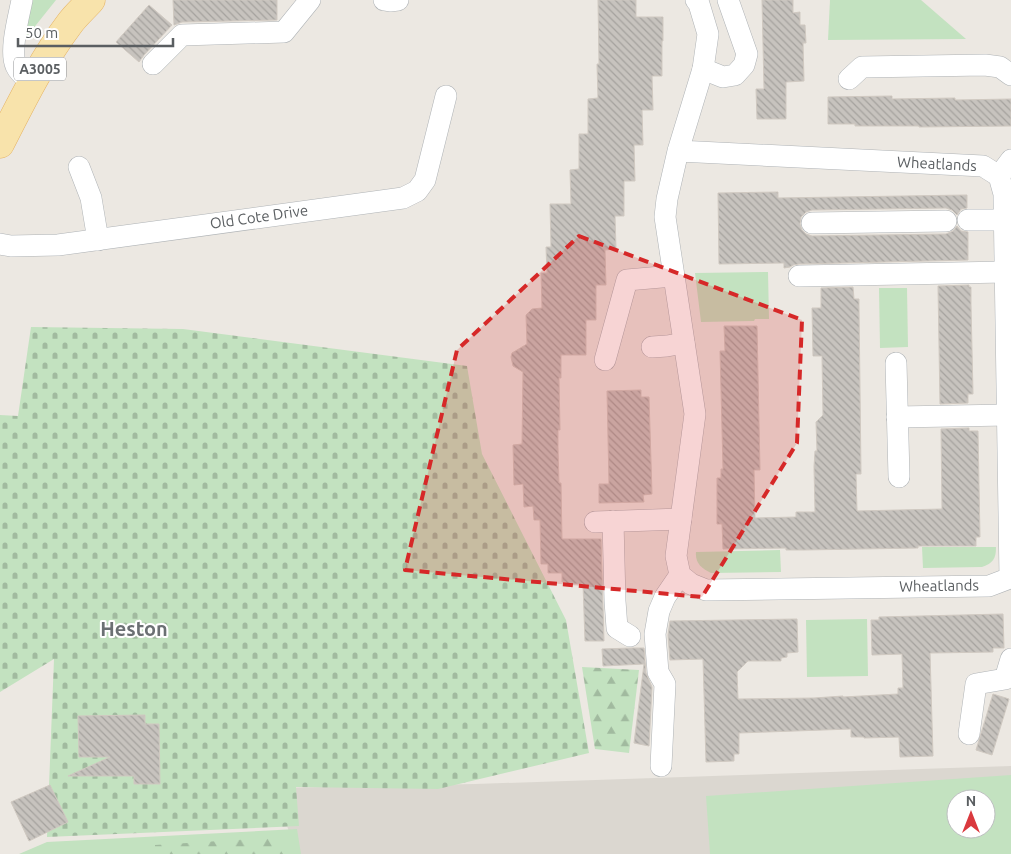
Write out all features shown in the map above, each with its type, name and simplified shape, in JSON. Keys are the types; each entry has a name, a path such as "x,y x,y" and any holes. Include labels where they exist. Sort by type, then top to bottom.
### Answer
{"main road":[{"name":"A3005","path":"0,144 52,49 70,22 91,0"}],"street":[{"path":"22,0 13,49 15,64 20,72 32,83"},
{"path":"153,64 182,35 284,32 310,0"},
{"path":"384,0 398,0"},
{"path":"661,766 665,684 658,672 655,634 659,611 665,597 680,575 676,556 695,414 665,217 667,199 678,151 702,69 708,34 696,0"},
{"path":"702,69 723,77 735,75 744,65 747,54 728,0"},
{"path":"849,79 862,67 984,65 1000,67 1011,75"},
{"name":"Old Cote Drive","path":"0,244 11,246 58,245 403,198 417,191 425,180 446,96"},
{"name":"Wheatlands","path":"678,151 1005,168 1004,220 1007,263 1011,578 989,586 706,590 691,584 680,575"},
{"path":"79,167 91,198 98,240"},
{"path":"968,220 1004,220"},
{"path":"812,223 946,221"},
{"path":"799,276 1007,263"},
{"path":"605,360 627,280 674,276"},
{"path":"652,347 684,343"},
{"path":"896,363 899,477"},
{"path":"897,417 1008,415"},
{"path":"630,636 617,628 604,522 681,519"},
{"path":"969,734 976,684 1005,679 1011,659"}],"highlighted area":[{"path":"579,236 802,320 797,443 702,597 405,570 457,350"}],"shaded area":[{"path":"1011,766 1011,854 296,854 275,788 475,784"}],"green space":[{"path":"31,0 56,0 24,40"},
{"path":"830,0 921,0 966,39 828,40"},
{"path":"768,272 769,319 701,322 695,273"},
{"path":"879,288 907,288 908,347 880,348"},
{"path":"31,327 183,329 467,366 482,454 566,620 589,753 438,789 296,787 299,826 47,837 54,659 0,692 0,415 18,416"},
{"path":"922,547 996,547 993,560 982,567 923,568"},
{"path":"780,550 781,572 711,573 699,565 696,556 696,552"},
{"path":"867,619 868,676 807,677 806,620"},
{"path":"582,667 639,670 629,753 595,749"},
{"path":"1011,775 1011,854 710,854 706,796"},
{"path":"297,829 301,854 19,854 47,842"},
{"path":"286,837 287,854 155,854 155,845"}],"building":[{"path":"173,0 277,0 277,20 182,22 174,25"},
{"path":"598,0 636,0 636,17 663,17 663,41 662,76 652,76 653,110 642,110 643,145 634,145 635,181 624,181 624,216 615,216 616,249 605,250 606,285 596,285 596,320 586,320 586,355 561,355 558,448 562,539 601,539 604,641 585,641 583,584 566,584 566,582 562,582 562,573 548,573 548,564 541,564 540,520 534,520 533,506 524,507 523,484 514,485 513,445 522,444 523,372 513,366 511,357 512,353 527,344 526,315 532,309 542,308 541,273 547,273 546,247 551,247 550,204 571,204 570,170 579,169 579,134 588,134 588,99 598,98"},
{"path":"762,0 793,0 793,13 800,12 800,25 805,25 806,43 803,43 804,81 786,82 786,119 757,119 756,89 764,89"},
{"path":"149,5 172,25 139,62 116,42"},
{"path":"892,96 892,99 1011,99 1011,126 919,127 828,124 828,97"},
{"path":"778,192 778,198 967,195 967,208 961,209 957,215 952,210 946,208 812,210 806,212 801,217 800,224 806,234 812,236 946,234 953,231 957,226 961,231 968,232 968,260 799,264 784,268 784,263 719,264 718,193"},
{"path":"969,285 971,287 973,394 968,394 968,403 940,404 938,286"},
{"path":"853,287 854,299 859,299 861,474 856,474 857,511 942,509 941,429 969,428 969,431 978,431 980,537 976,537 976,546 803,550 786,550 786,548 723,549 722,524 717,524 717,478 721,478 721,469 723,469 720,351 725,351 724,326 757,326 760,470 754,470 755,518 796,517 796,512 815,512 816,422 823,415 822,356 813,356 812,308 821,308 821,288"},
{"path":"641,390 641,397 649,397 652,494 643,495 644,502 599,503 599,484 609,484 607,391"},
{"path":"1003,614 1004,648 993,648 993,652 930,653 933,756 900,757 899,737 851,737 851,729 739,733 739,754 734,754 734,761 706,762 703,659 670,660 668,635 670,621 797,619 798,652 787,653 787,657 781,658 781,661 748,661 737,672 738,699 898,694 898,688 903,688 902,654 872,655 871,620 879,620 879,617"},
{"path":"644,648 646,673 652,687 649,746 634,743 644,664 603,666 602,649"},
{"path":"993,694 1009,699 992,755 976,750"},
{"path":"145,715 145,724 159,724 160,784 134,784 134,776 68,776 110,757 79,757 78,716"},
{"path":"50,785 68,822 29,841 11,802"}],"district":[{"name":"Heston","path":"134,629"}]}
